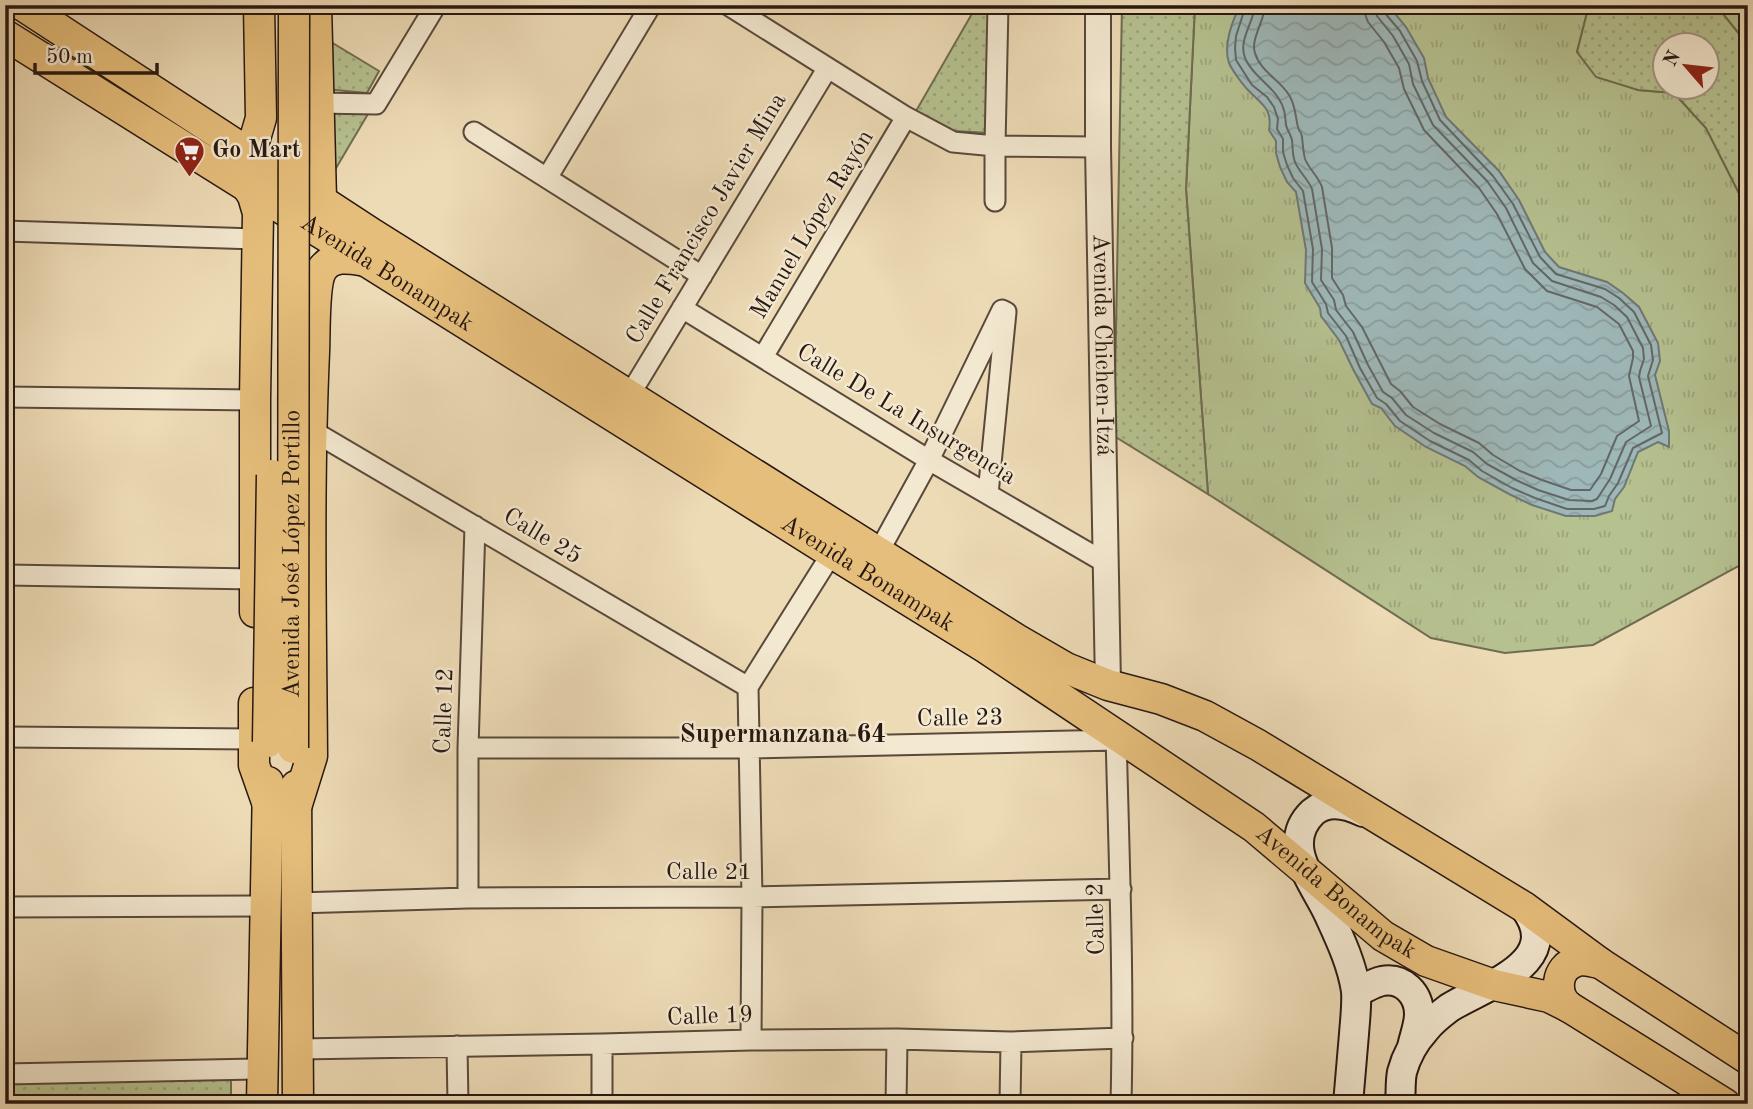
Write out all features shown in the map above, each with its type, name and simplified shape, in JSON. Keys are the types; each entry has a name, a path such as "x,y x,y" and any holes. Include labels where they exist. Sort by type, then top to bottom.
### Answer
{"main road":[{"path":"247,151 254,142 261,118 259,5"},
{"name":"Avenida José López Portillo","path":"273,5 275,235 272,743 297,804 298,1104"},
{"name":"Avenida José López Portillo","path":"262,1104 267,802 272,743 293,5"},
{"path":"316,5 321,199"},
{"path":"31,51 34,14"},
{"name":"Avenida Bonampak","path":"34,14 629,396 1045,657 1108,685 1161,699 1205,716 1315,779 1524,907 1600,963 1748,1059"},
{"name":"Avenida Bonampak","path":"5,35 986,648 1254,827 1383,936 1426,961 1494,985 1549,997 1725,1104"},
{"path":"261,92 267,103 276,111 287,115 299,113 317,100"},
{"path":"246,185 253,196 258,213 256,579 272,743"},
{"path":"316,295 321,270 330,261 347,258 367,261"},
{"path":"256,293 270,273 287,266 296,267 311,277 316,295 311,430 312,756 297,804"},
{"path":"1349,1104 1356,992 1351,967 1328,912 1304,869 1299,845 1301,831 1316,809 1332,803 1340,804 1372,816"},
{"path":"1400,1104 1402,1072 1412,1049 1426,1028 1447,1009 1504,979 1522,966 1533,951 1534,923 1524,907"},
{"path":"1569,1007 1559,992 1559,979 1566,967 1583,960 1600,963"},
{"path":"1356,992 1376,983 1392,981 1407,987 1416,996 1419,1015 1412,1049"}],"street":[{"path":"317,100 376,104 436,5"},
{"path":"547,178 652,5"},
{"path":"728,5 905,117 953,142 995,146 1098,147"},
{"path":"995,201 998,5"},
{"name":"Avenida Chichen-Itzá","path":"1098,5 1108,685"},
{"name":"Calle Francisco Javier Mina","path":"629,396 827,69"},
{"name":"Manuel López Rayón","path":"763,357 905,117"},
{"path":"474,132 702,276"},
{"path":"5,231 258,239"},
{"name":"Calle De La Insurgencia","path":"682,308 929,460 1106,563"},
{"path":"878,553 929,460 1002,310 1006,312 988,494"},
{"path":"5,397 255,400"},
{"name":"Calle 25","path":"311,430 748,687"},
{"name":"Calle 12","path":"468,898 468,748 475,526"},
{"path":"751,1040 752,897 748,687 832,553"},
{"path":"5,575 256,579"},
{"path":"5,737 272,743"},
{"name":"Calle 23","path":"468,748 749,748 1117,737"},
{"name":"Calle 2","path":"1117,737 1123,1038 1121,1104"},
{"name":"Calle 21","path":"297,903 1121,889"},
{"path":"5,906 265,906"},
{"name":"Calle 19","path":"299,1049 751,1040 897,1039 1011,1042 1123,1038"},
{"path":"896,1104 897,1039"},
{"path":"1010,1104 1011,1042"},
{"path":"602,1044 602,1104"},
{"path":"457,1046 458,1104"},
{"path":"5,1074 261,1069"}],"green space":[{"path":"977,5 994,5 989,133 954,131 916,111"},
{"path":"1122,5 1195,5 1186,189 1208,494 1114,436"},
{"path":"1195,5 1589,5 1577,52 1638,90 1652,91 1652,102 1682,102 1706,128 1748,211 1748,561 1593,645 1505,653 1431,638 1208,494 1186,189"},
{"path":"1589,5 1713,5 1719,9 1748,45 1748,211 1706,128 1682,102 1722,102 1722,32 1652,32 1652,91 1638,90 1596,77 1577,52"},
{"path":"1713,5 1748,5 1748,45 1719,9"},
{"path":"326,39 379,71 367,93 325,89"},
{"path":"327,111 368,114 329,180"},
{"path":"5,1065 231,1074 231,1104 5,1104"}],"water":[{"path":"1241,5 1388,5 1406,27 1424,58 1428,78 1446,117 1499,171 1519,200 1545,252 1559,267 1607,282 1639,307 1658,343 1660,361 1655,375 1669,431 1669,447 1658,442 1638,452 1612,511 1595,516 1566,516 1532,505 1426,447 1395,426 1381,408 1372,404 1339,340 1321,316 1320,308 1305,283 1306,250 1296,192 1287,182 1280,167 1276,141 1269,130 1268,111 1243,85 1229,63 1229,33"}],"place":[{"name":"Go Mart","path":"189,178"}],"district":[{"name":"Supermanzana 64","path":"783,735"}]}
